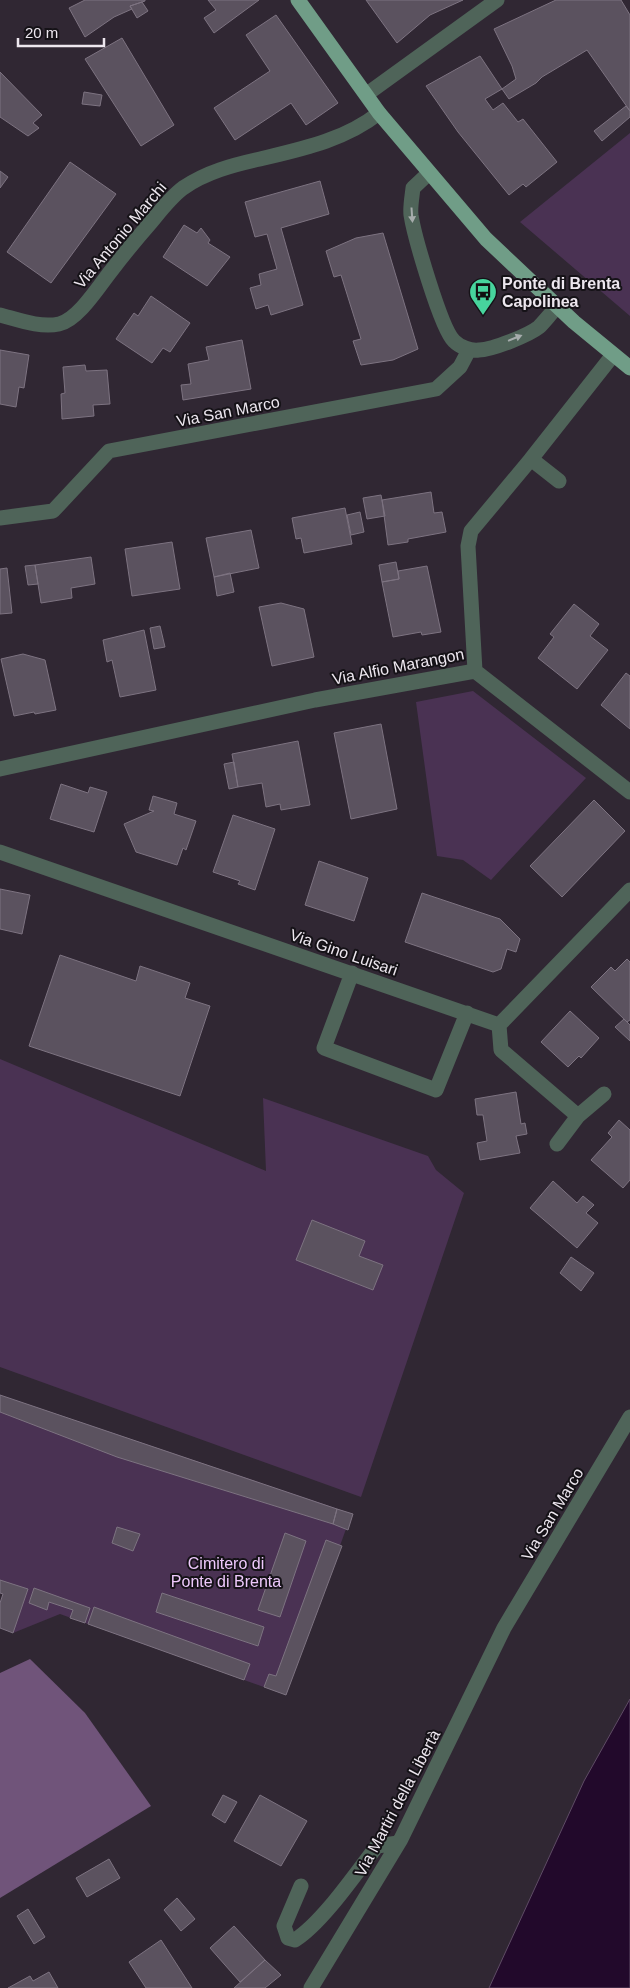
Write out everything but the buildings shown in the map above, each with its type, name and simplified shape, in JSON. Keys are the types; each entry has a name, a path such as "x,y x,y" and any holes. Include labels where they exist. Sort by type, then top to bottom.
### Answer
{"main road":[{"path":"298,0 379,113 486,239 557,307 630,368"}],"street":[{"path":"367,94 497,0"},
{"name":"Via Antonio Marchi","path":"0,315 47,326 62,324 80,310 169,200 182,189 216,170 326,141 353,130 379,113"},
{"path":"429,173 413,188 411,214 415,236 445,326 454,341 469,350 480,350 534,330 557,307"},
{"name":"Via San Marco","path":"0,518 53,511 109,451 436,389 460,367 469,350"},
{"name":"Via Alfio Marangon","path":"0,769 314,700 475,671 468,546 471,531 613,355"},
{"path":"531,459 559,481"},
{"path":"475,671 630,792"},
{"name":"Via Gino Luisari","path":"0,852 499,1025"},
{"path":"578,1116 501,1050 499,1025 630,890"},
{"path":"352,973 324,1048 436,1090 467,1014"},
{"path":"557,1144 578,1116 604,1094"},
{"name":"Via San Marco","path":"504,1628 630,1416"},
{"name":"Via Martiri della Libertà","path":"311,1988 398,1843 504,1628"},
{"path":"301,1886 284,1926 288,1938 296,1940 303,1935 331,1904 378,1846 398,1843"}],"green space":[{"path":"630,133 630,316 520,222"},
{"path":"473,691 586,778 491,880 463,860 437,856 416,702"},
{"path":"0,1059 266,1171 263,1098 428,1156 436,1170 464,1193 361,1497 0,1367"},
{"name":"Cimitero di Ponte di Brenta","path":"0,1395 353,1514 286,1695 60,1614 13,1633 0,1628 0,1603 3,1594 0,1593"}],"shaded area":[{"path":"30,1659 85,1713 151,1806 0,1898 0,1673"},
{"path":"630,1699 630,1988 489,1988 584,1781"}],"place":[{"name":"Ponte di Brenta Capolinea","path":"483,316"}]}
